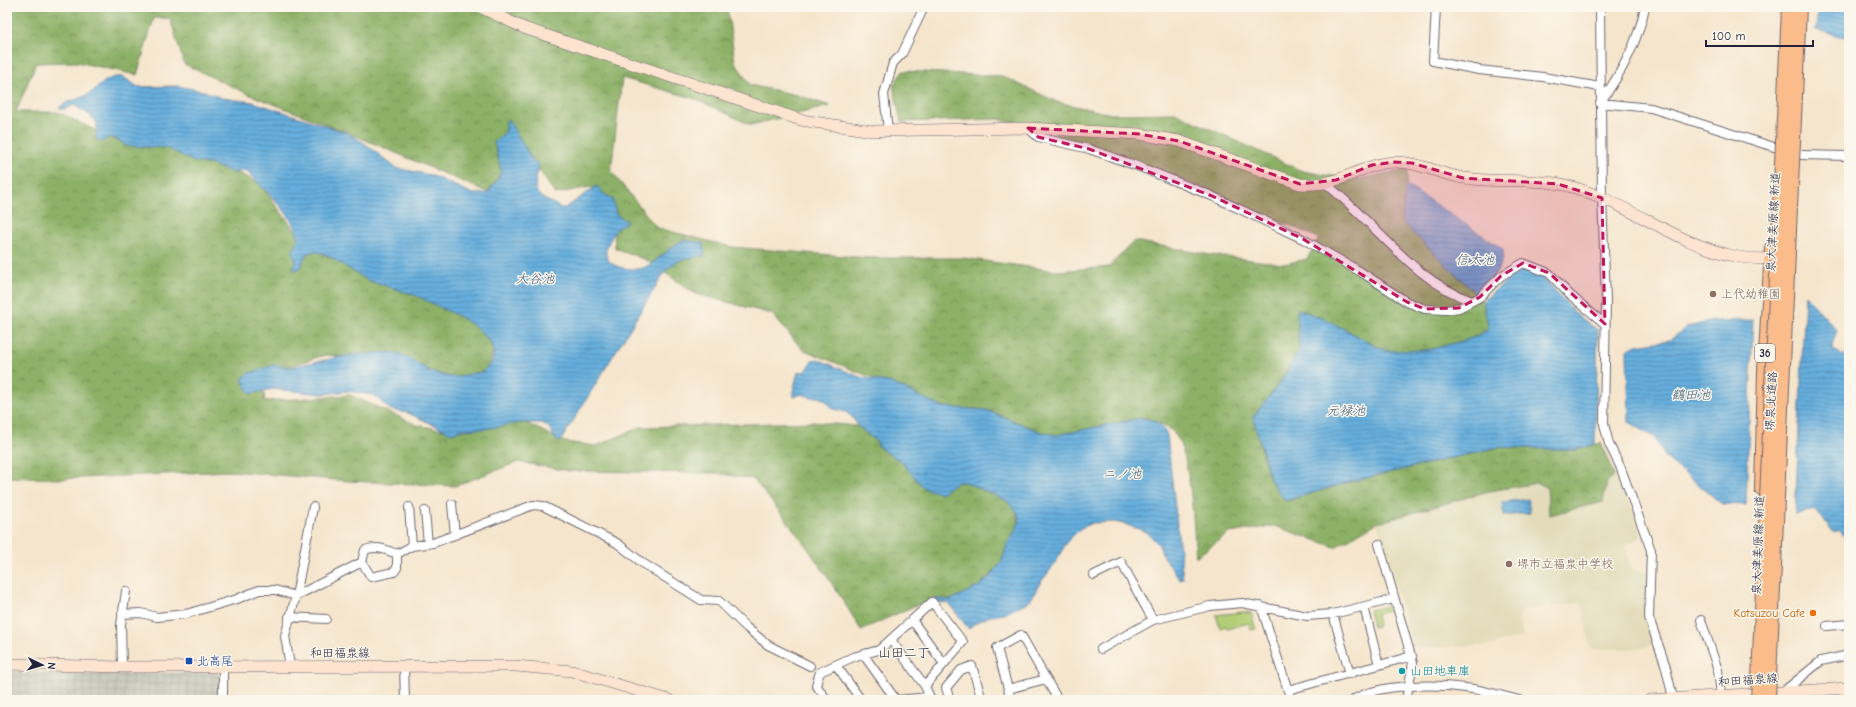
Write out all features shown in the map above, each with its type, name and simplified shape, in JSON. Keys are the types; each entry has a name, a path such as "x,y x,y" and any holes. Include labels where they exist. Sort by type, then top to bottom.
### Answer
{"highway":[{"name":"堺泉北道路","path":"1754,698 1790,7"},
{"name":"堺泉北道路","path":"1775,696 1799,7"}],"main road":[{"name":"泉大津美原線 新道","path":"1754,698 1764,371 1777,148 1783,7"},
{"name":"泉大津美原線 新道","path":"1775,696 1806,7"}],"street":[{"path":"480,7 524,28 801,120 845,128 888,131 1028,128 1139,134 1179,141 1300,184 1315,185 1336,180 1372,165 1395,162 1412,163 1463,178 1558,184 1579,188 1697,243 1718,251 1735,256 1794,258"},
{"path":"888,131 884,94 893,63 902,54 924,7"},
{"path":"1436,7 1433,61 1479,70 1543,77 1600,87"},
{"path":"1600,7 1600,102 1605,324 1604,424 1609,444 1620,466 1651,550 1649,618 1665,664 1668,699"},
{"path":"1600,102 1614,84 1629,54 1641,28 1645,7"},
{"path":"1600,102 1651,108 1777,148"},
{"path":"1028,128 1038,138 1089,149 1140,167 1212,196 1330,253 1407,302 1425,309 1445,310 1459,308 1480,297 1501,276 1523,263 1549,273 1569,294 1605,324"},
{"path":"1799,155 1849,156"},
{"path":"1325,182 1407,261 1440,285 1462,298 1472,301"},
{"path":"452,504 454,535"},
{"path":"397,554 397,568 394,572 371,577 362,562 365,550 372,547 397,554 412,546 428,544 533,505 543,506 617,543 644,564 701,600 719,601 747,628 768,645 810,666"},
{"path":"290,666 285,636 296,596 313,507"},
{"path":"409,507 412,546"},
{"path":"425,511 428,544"},
{"path":"1379,544 1412,656 1413,663 1406,700"},
{"path":"122,614 141,613 157,617 186,614 237,600 259,590 275,590 296,596 362,562"},
{"path":"1094,575 1121,562 1153,620"},
{"path":"122,667 121,625 126,592"},
{"path":"1101,649 1153,620 1210,606 1242,603 1307,616 1332,614 1394,599"},
{"path":"827,700 816,685 820,672 863,654 880,650 932,602 963,642 925,686"},
{"path":"1260,606 1291,700"},
{"path":"1364,607 1379,665"},
{"path":"1332,614 1350,674"},
{"path":"290,617 326,619"},
{"path":"912,620 944,664"},
{"path":"1701,620 1718,670 1721,695"},
{"path":"1828,626 1849,624"},
{"path":"1011,700 997,648 1021,635 1058,700"},
{"path":"863,654 897,700 930,698 925,686 891,640"},
{"path":"1775,696 1822,661 1849,655"},
{"path":"1288,690 1412,656"},
{"name":"和田福泉線","path":"7,664 122,667 516,666 572,671 669,700"},
{"path":"836,665 861,700"},
{"path":"223,666 223,700"},
{"path":"404,666 405,700"},
{"path":"950,700 946,688 961,670 972,666 982,700"},
{"path":"1008,689 1046,679"},
{"path":"1353,700 1368,692 1409,686 1465,688 1520,700"},
{"name":"和田福泉線","path":"1650,700 1721,695 1754,698 1849,688"}],"highlighted area":[{"path":"1028,128 1139,134 1179,141 1300,184 1336,180 1372,165 1395,162 1412,163 1463,178 1558,184 1602,198 1605,324 1549,273 1523,263 1501,276 1480,297 1459,308 1425,309 1407,302 1303,239 1212,196 1089,149 1038,137"}],"shaded area":[{"name":"堺市立福泉中学校","path":"1618,474 1642,536 1626,546 1630,569 1647,572 1645,614 1653,643 1641,649 1593,649 1590,647 1581,603 1525,609 1519,617 1523,637 1497,643 1497,645 1419,648 1413,646 1377,523 1489,491 1537,483 1547,487 1550,515 1585,507 1614,475"},
{"path":"7,670 56,673 217,672 220,676 220,700 7,700"}],"green space":[{"path":"7,7 727,7 735,62 750,85 797,95 830,106 751,125 693,98 622,78 611,171 657,228 732,247 869,258 963,258 1058,271 1109,267 1134,241 1211,255 1284,264 1307,259 1319,238 1192,184 999,119 901,122 893,85 903,71 1002,76 1057,102 1111,114 1176,113 1302,171 1355,180 1408,169 1402,222 1483,301 1489,329 1473,338 1429,350 1386,351 1327,320 1298,309 1299,351 1279,384 1253,417 1270,480 1285,501 1349,482 1499,447 1575,450 1601,443 1614,475 1607,482 1603,502 1549,515 1547,487 1537,483 1489,491 1377,523 1335,547 1274,526 1229,533 1196,557 1191,492 1185,458 1174,433 1163,425 1141,418 1057,435 1041,432 987,410 942,407 892,383 880,381 802,349 772,314 696,294 646,260 615,248 612,199 590,187 555,194 519,139 501,145 501,176 487,192 361,138 248,94 184,64 170,18 154,18 137,75 77,62 36,63 16,112 58,112 115,140 166,145 230,169 259,183 309,249 343,253 476,326 495,344 488,370 454,379 407,362 325,355 273,371 262,379 265,401 350,395 417,425 453,432 524,422 565,442 596,446 641,427 813,422 858,426 877,442 880,448 902,462 926,489 941,492 957,482 965,482 1007,501 1017,512 1019,523 999,567 979,586 951,600 936,599 914,606 861,630 810,552 753,479 715,473 569,471 518,462 455,486 348,481 230,471 59,479 7,477"},
{"path":"1392,605 1393,610 1376,614 1378,626 1373,627 1369,610"},
{"path":"1243,612 1251,613 1256,629 1251,630 1249,623 1227,629 1226,626 1220,628 1216,615"}],"water":[{"path":"1818,7 1849,7 1849,38 1816,30"},
{"name":"大谷池","path":"116,77 123,77 138,87 177,86 204,91 222,98 253,102 345,132 363,142 396,168 431,175 473,194 488,193 499,177 501,170 494,143 506,131 506,121 508,119 533,161 539,164 536,187 539,195 544,199 560,208 565,208 597,186 604,194 613,199 616,214 627,222 616,230 606,250 606,256 615,265 621,268 629,269 643,268 683,240 703,243 705,255 678,261 666,270 560,442 556,440 550,428 542,423 520,423 485,429 464,429 451,433 408,413 391,410 373,395 347,391 323,394 273,389 250,394 243,381 243,378 249,373 274,365 290,367 350,355 388,352 397,353 407,357 431,372 454,377 482,372 492,362 494,352 490,342 477,328 460,317 415,295 367,280 327,255 315,251 306,254 300,267 293,270 296,260 292,252 298,239 296,229 284,211 246,170 234,173 210,164 194,162 167,148 126,146 111,137 103,141 97,141 97,123 90,115 74,105 63,110 59,108 93,92 105,81"},
{"name":"信太池","path":"1406,185 1503,249 1502,261 1499,268 1490,281 1480,290 1475,293 1402,222"},
{"name":"元禄池","path":"1525,269 1544,278 1578,316 1598,330 1595,444 1575,450 1499,447 1349,482 1285,501 1270,479 1253,417 1279,384 1299,351 1297,309 1327,320 1386,351 1429,350 1473,338 1489,329 1483,301 1511,276"},
{"path":"1805,295 1837,330 1832,345 1833,349 1843,356 1849,351 1849,542 1838,530 1834,533 1816,510 1795,514"},
{"name":"鶴田池","path":"1753,320 1746,505 1722,504 1666,458 1654,437 1629,422 1627,350 1636,345 1670,340 1687,327 1713,321"},
{"name":"ニノ池","path":"817,359 860,377 892,383 942,407 986,410 1041,432 1057,435 1141,418 1150,419 1157,422 1167,435 1183,579 1180,580 1163,556 1159,545 1147,532 1113,522 1092,523 1081,528 1066,543 1055,564 1040,583 1030,601 999,615 990,616 972,625 969,629 948,603 936,602 936,599 951,600 979,586 991,576 1002,561 1007,545 1019,523 1017,512 1007,501 965,482 957,482 941,493 926,489 902,462 880,448 877,442 858,426 852,417 846,412 833,409 825,400 819,397 810,397 802,394 794,397 793,391 798,372 804,372 813,360"},
{"path":"1528,499 1530,513 1504,516 1502,502"}],"place":[{"name":"上代幼稚園","path":"1713,294"},
{"name":"堺市立福泉中学校","path":"1509,564"},
{"name":"Katsuzou Cafe","path":"1813,613"},
{"name":"北高尾","path":"189,661"},
{"name":"山田地車庫","path":"1402,671"}],"district":[{"name":"山田二丁","path":"904,652"}]}
